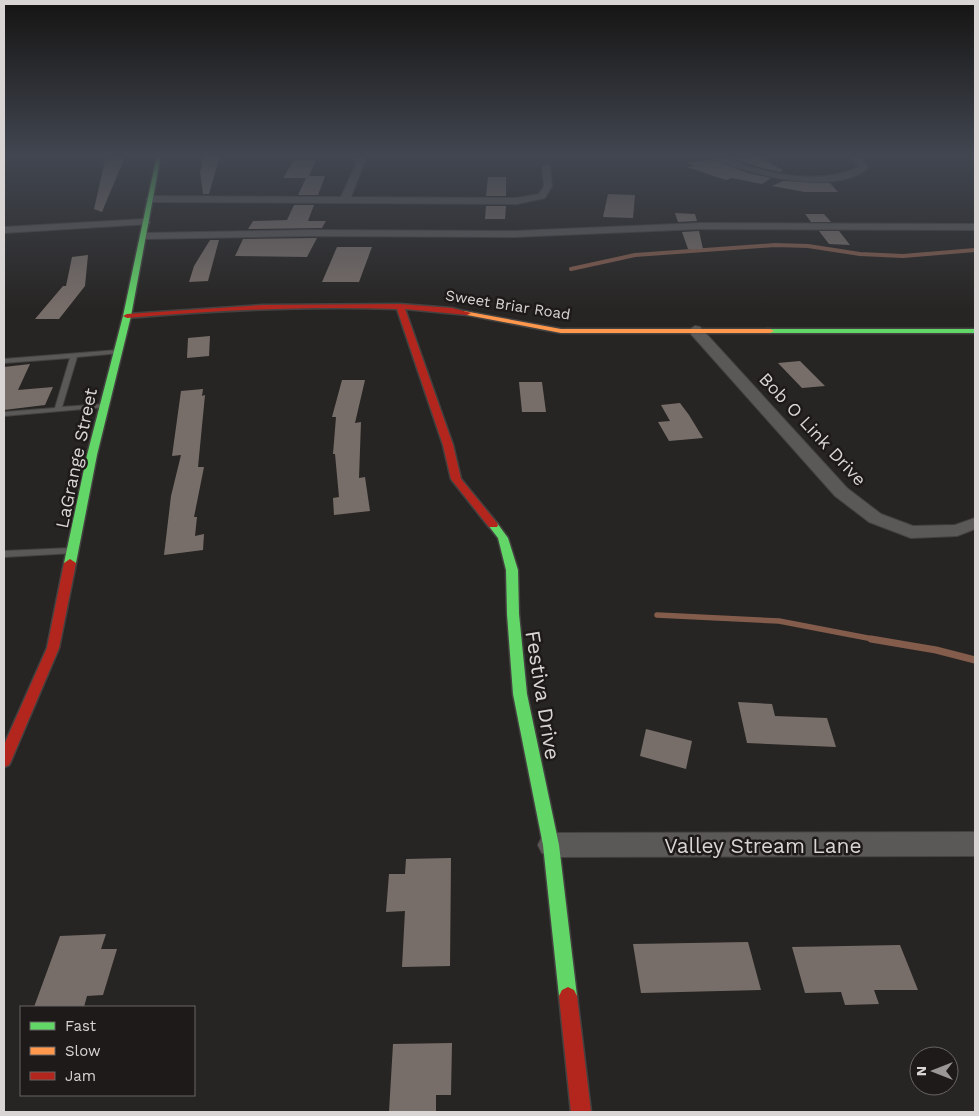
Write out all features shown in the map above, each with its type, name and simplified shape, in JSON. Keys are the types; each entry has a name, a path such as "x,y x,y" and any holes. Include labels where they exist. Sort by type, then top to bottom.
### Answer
{"street":[{"name":"LaGrange Street","path":"4,761 53,648 92,455 127,316 150,207"},
{"path":"4,230 145,222"},
{"path":"144,236 311,233 515,234 700,226 975,227"},
{"name":"Sweet Briar Road","path":"127,316 225,307 289,305 400,306 446,310 521,325 561,330 975,331"},
{"name":"Festiva Drive","path":"400,306 448,445 456,479 503,538 512,570 512,614 520,694 550,845 581,1112"},
{"name":"Bob O Link Drive","path":"695,330 841,492 875,518 911,532 957,530 975,523"},
{"name":"Valley Stream Lane","path":"550,845 975,844"}],"lane":[{"path":"4,361 118,352"},
{"path":"58,410 74,355"},
{"path":"4,414 104,406"},
{"path":"4,554 74,551"}],"building":[{"path":"94,207 104,207 102,212 94,209"},
{"path":"293,207 313,207 308,221 326,221 322,228 248,229 253,221 287,220"},
{"path":"486,207 506,207 505,219 485,219"},
{"path":"605,207 634,207 633,218 603,217"},
{"path":"675,213 695,214 697,221 678,222"},
{"path":"805,214 824,214 831,222 811,222"},
{"path":"699,231 703,249 688,249 682,232"},
{"path":"819,231 839,231 850,245 829,244"},
{"path":"317,238 307,257 235,256 243,239"},
{"path":"210,240 219,240 208,281 189,282 194,266"},
{"path":"337,247 372,247 359,282 322,282"},
{"path":"88,255 85,286 59,319 35,319 63,286 66,286 72,257"},
{"path":"210,336 209,356 187,358 188,338"},
{"path":"800,361 825,386 802,388 778,363"},
{"path":"30,364 18,390 53,387 45,405 4,410 4,367"},
{"path":"342,380 365,380 355,423 361,422 359,478 365,477 370,511 334,515 333,498 339,497 335,454 333,454 336,417 332,417"},
{"path":"519,382 542,382 546,412 522,412"},
{"path":"203,389 202,396 205,395 198,467 204,467 194,517 197,517 195,536 204,534 203,550 164,555 171,496 181,455 172,456 181,391"},
{"path":"680,403 703,438 669,441 658,422 670,421 661,405"},
{"path":"738,702 772,704 775,716 827,718 836,747 747,743"},
{"path":"646,729 692,741 686,769 640,756"},
{"path":"451,858 450,966 402,967 405,911 386,912 389,874 405,874 406,859"},
{"path":"106,934 101,949 117,949 103,995 87,996 84,1006 34,1006 60,936"},
{"path":"748,942 761,990 641,993 633,944"},
{"path":"900,945 918,990 874,990 879,1004 845,1005 841,992 805,993 792,947"},
{"path":"452,1043 451,1095 436,1095 436,1112 389,1112 393,1044"}],"waterway":[{"path":"571,269 635,255 775,245 808,246 860,254 903,256 975,250"},
{"path":"657,615 779,621 878,640"},
{"path":"871,639 936,650 975,660"}],"traffic: fast":[{"path":"70,563 92,455 127,316 149,207"},
{"path":"770,331 975,331"},
{"path":"493,525 503,538 512,570 513,614 520,694 551,845 568,996"}],"traffic: slow":[{"path":"467,313 561,331 770,331"}],"traffic: jam":[{"path":"127,316 263,307 318,306 406,307 467,313"},
{"path":"400,306 448,445 456,479 493,525"},
{"path":"4,761 53,648 70,563"},
{"path":"568,996 581,1112"}]}
